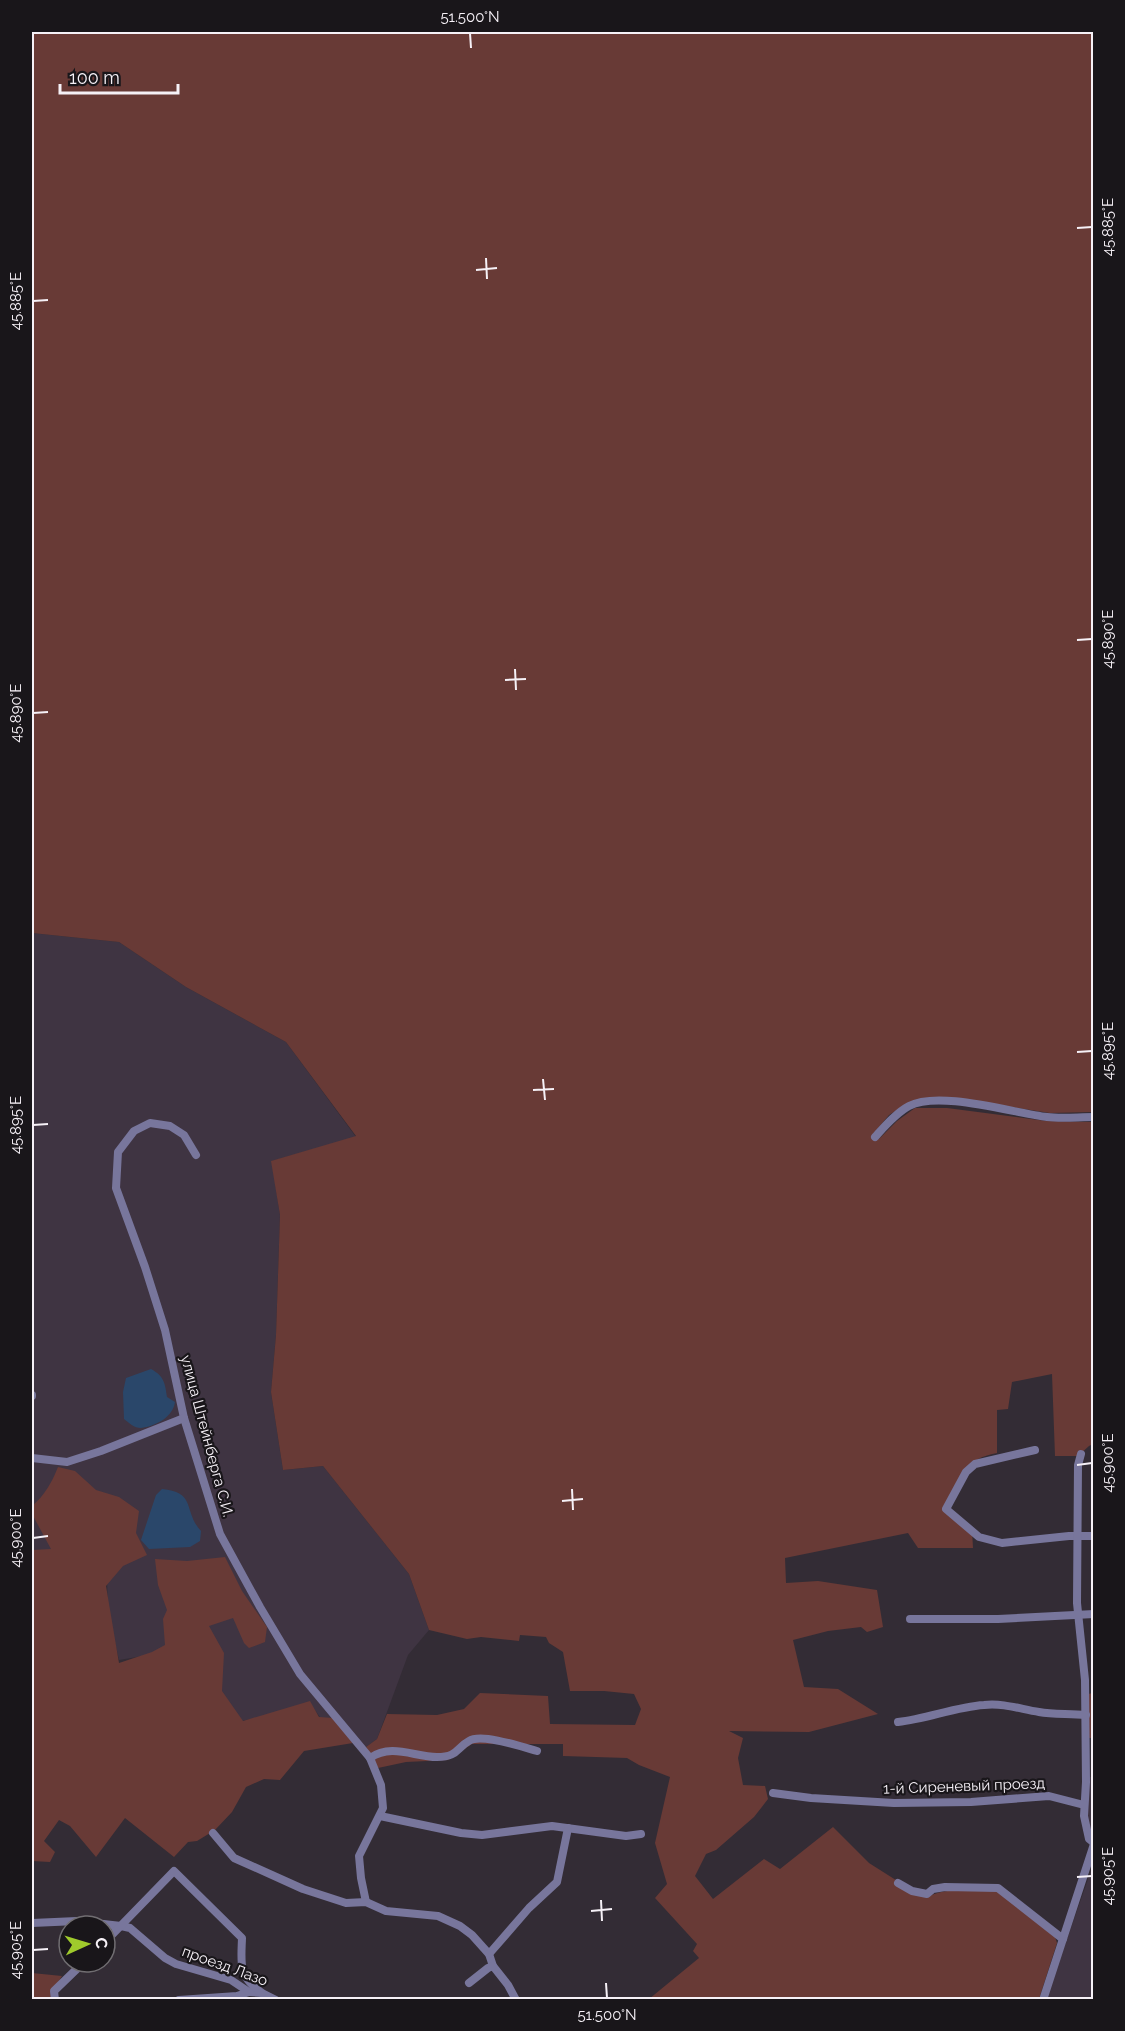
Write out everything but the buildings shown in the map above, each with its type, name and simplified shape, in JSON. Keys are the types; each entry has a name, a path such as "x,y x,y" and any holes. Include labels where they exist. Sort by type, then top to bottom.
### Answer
{"street":[{"path":"875,1137 893,1118 910,1105 929,1101 950,1101 1049,1117 1094,1117"},
{"name":"улица Штейнберга С.И.","path":"196,1155 184,1135 170,1126 150,1123 134,1131 118,1152 116,1188 165,1330 184,1418 220,1534 300,1674 370,1758 381,1785 383,1808 380,1816"},
{"path":"32,1458 67,1462 184,1418"},
{"path":"1035,1450 975,1464 966,1472 946,1509 979,1537 1002,1543 1094,1536"},
{"path":"1043,2000 1094,1843 1089,1839 1087,1832 1084,1805 1090,1734 1086,1715 1078,1614 1078,1465 1081,1454"},
{"path":"910,1619 998,1619 1094,1614"},
{"path":"898,1722 934,1716 960,1708 987,1705 1008,1705 1047,1713 1086,1715"},
{"path":"370,1758 379,1752 398,1751 435,1757 448,1756 473,1739 499,1740 537,1750"},
{"name":"1-й Сиреневый проезд","path":"773,1793 811,1798 894,1803 971,1802 1049,1796 1084,1805"},
{"path":"366,1902 360,1878 359,1856 380,1816 453,1832 482,1835 552,1826 626,1836 641,1834"},
{"path":"489,1954 529,1908 557,1882 568,1828"},
{"path":"213,1833 240,1862 330,1899 346,1904 366,1902 386,1911 438,1916 459,1926 472,1935 489,1954 493,1966 516,2000"},
{"path":"117,1931 174,1870 243,1938 244,1978 262,1993"},
{"path":"898,1883 912,1891 927,1894 933,1889 945,1887 998,1888 1064,1939"},
{"name":"проезд Лазо","path":"32,1923 76,1921 130,1928 165,1958 176,1964 231,1980 249,1992 262,1993 276,2000"},
{"path":"469,1983 493,1966"},
{"path":"55,1995 73,1974"},
{"path":"179,2000 237,1996 249,1992"}],"shaded area":[{"path":"32,32 1093,32 1093,1112 1050,1113 951,1098 908,1103 889,1115 873,1134 879,1139 897,1121 915,1108 947,1108 1046,1121 1093,1122 1093,1444 1078,1456 1055,1456 1052,1374 1012,1382 1008,1409 997,1410 997,1453 978,1459 971,1464 961,1475 947,1500 951,1510 972,1530 973,1548 918,1548 908,1533 785,1558 786,1583 818,1581 877,1590 883,1627 867,1632 861,1627 828,1631 793,1640 804,1687 838,1689 878,1714 809,1732 729,1731 743,1738 738,1758 743,1785 765,1786 768,1799 754,1817 716,1850 706,1854 695,1876 713,1899 764,1859 780,1869 833,1827 869,1863 910,1889 929,1897 941,1892 972,1889 997,1891 1055,1937 1057,1943 1039,1999 649,1999 699,1958 693,1951 697,1944 655,1898 667,1884 655,1843 670,1777 627,1758 563,1756 563,1744 472,1744 448,1760 406,1762 378,1768 366,1747 377,1739 387,1714 437,1715 464,1709 480,1693 548,1696 550,1724 635,1725 641,1709 634,1694 570,1691 563,1652 549,1643 546,1637 520,1635 519,1641 481,1637 467,1639 429,1630 409,1574 323,1466 283,1470 271,1392 276,1335 280,1215 271,1161 356,1136 286,1042 186,987 119,942 32,933"},
{"path":"32,933 119,942 186,987 286,1042 356,1137 272,1161 280,1215 276,1335 271,1392 283,1470 323,1466 409,1574 429,1630 408,1655 377,1739 366,1747 353,1743 322,1720 312,1706 237,1722 178,1650 119,1660 108,1613 107,1577 32,1568"},
{"path":"58,1467 75,1471 96,1490 119,1497 139,1511 136,1533 147,1555 123,1566 106,1586 119,1663 165,1645 163,1619 167,1610 158,1585 155,1559 187,1561 225,1557 242,1591 267,1627 265,1642 249,1648 244,1643 233,1618 209,1626 224,1653 222,1691 243,1721 310,1701 319,1717 333,1718 353,1743 304,1751 280,1780 264,1779 246,1787 232,1812 215,1830 197,1841 188,1842 174,1857 125,1818 96,1857 70,1826 59,1820 44,1841 55,1852 50,1862 32,1861 32,1550 51,1549 32,1514 32,1506 48,1488"},
{"path":"1093,1693 1093,1738 1089,1738 1088,1694"},
{"path":"1089,1777 1093,1777 1092,1834 1088,1830 1087,1815"},
{"path":"1093,1865 1093,1999 1046,1999"},
{"path":"32,1973 62,1976 52,1992 53,1999 32,2000"}],"water":[{"path":"151,1369 163,1380 167,1397 175,1402 174,1407 163,1420 138,1428 124,1419 123,1392 126,1378"},
{"path":"162,1489 180,1494 188,1504 192,1517 201,1531 200,1541 190,1547 149,1549 141,1540 156,1495"}]}
